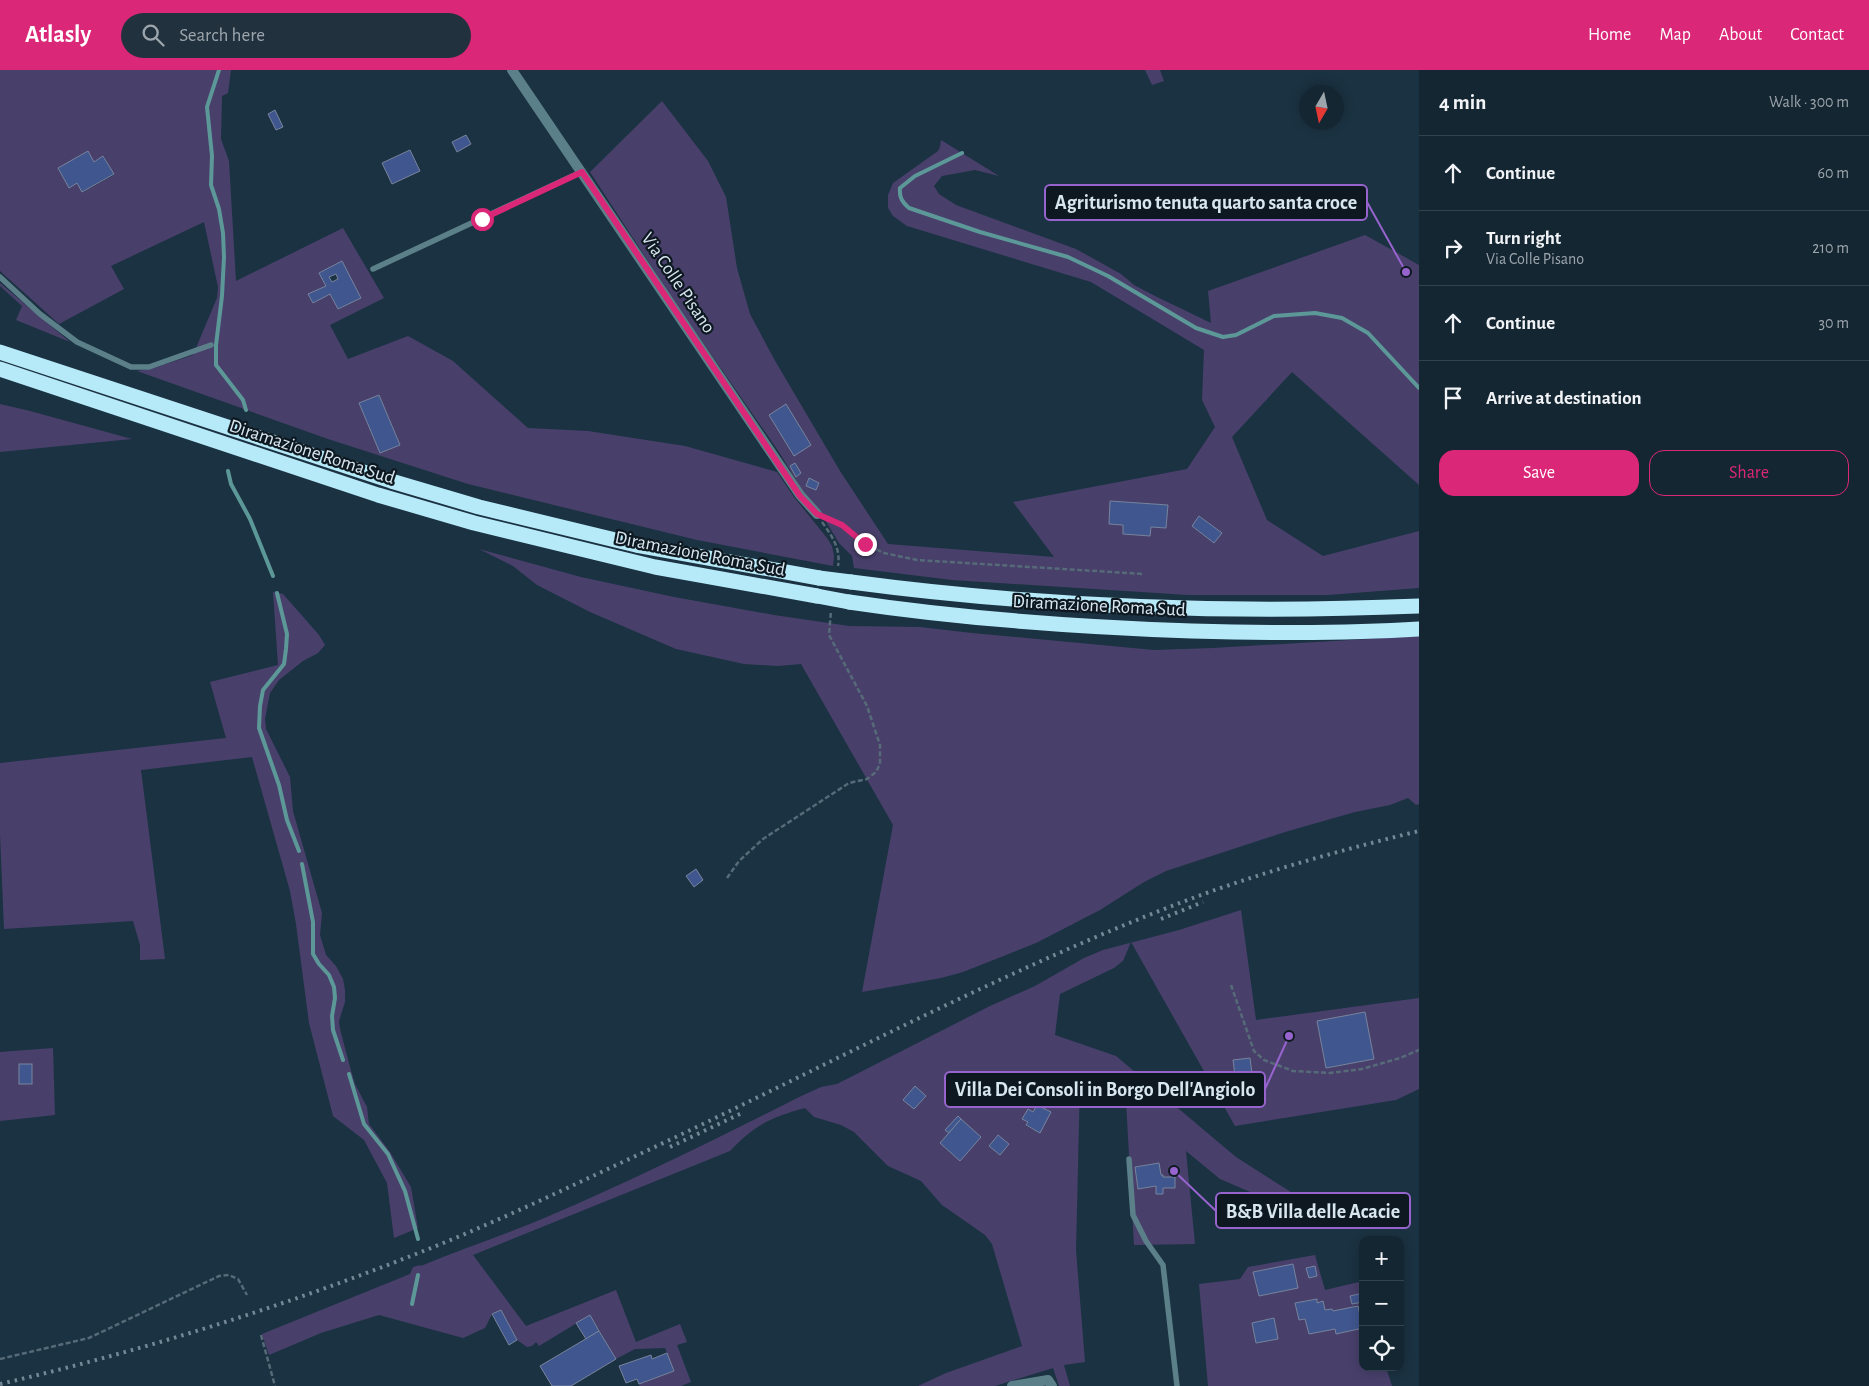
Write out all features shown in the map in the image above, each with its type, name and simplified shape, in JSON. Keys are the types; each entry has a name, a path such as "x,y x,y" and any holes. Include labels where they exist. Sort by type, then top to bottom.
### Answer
{"highway":[{"name":"Diramazione Roma Sud","path":"0,352 383,479 479,507 636,545 819,578 977,597 1135,606 1298,609 1419,606"},
{"name":"Diramazione Roma Sud","path":"0,370 378,495 474,523 655,567 848,602 992,620 1137,629 1287,632 1419,629"}],"street":[{"name":"Via Colle Pisano","path":"512,70 800,496 817,514"},
{"path":"1012,1386 1048,1380 1052,1386"}],"lane":[{"path":"373,269 582,172"},
{"path":"0,277 40,314 77,342 131,367 149,367 211,346"},
{"path":"1129,1159 1133,1215 1146,1241 1163,1265 1177,1386"}],"path":[{"path":"817,514 835,541 840,557 838,567"},
{"path":"817,514 842,525 865,544 884,553 917,560 1144,574"},
{"path":"727,878 739,861 763,839 849,783 867,779 876,772 880,764 880,745 867,706 829,635 832,606"},
{"path":"1231,985 1254,1051 1264,1060 1293,1070 1330,1073 1362,1068 1400,1058 1419,1050"},
{"path":"0,1359 89,1338 220,1276 229,1275 238,1279 247,1295"},
{"path":"261,1335 275,1386"}],"shaded area":[{"path":"0,70 231,70 228,93 222,96 221,139 229,161 236,281 343,228 384,298 330,325 348,359 408,336 453,361 528,428 588,431 685,446 777,472 832,546 833,566 697,540 468,484 328,439 137,371 154,368 193,355 217,298 218,287 204,222 111,266 124,289 59,324 0,271","holes":["104,156 114,175 83,192 77,183 69,188 58,168 94,162","342,262 361,298 339,309 330,294 313,303 309,294 326,286 320,273","379,395 400,445 380,453 359,403"]},
{"path":"1145,70 1160,70 1164,81 1152,85"},
{"path":"662,101 708,161 726,197 737,268 750,314 774,359 840,471 888,544 1054,557 1013,502 1187,469 1215,427 1202,400 1204,350 1091,282 907,226 893,216 888,208 888,195 893,183 938,151 941,140 999,176 975,170 942,176 934,186 939,194 956,205 1076,249 1121,274 1134,285 1211,323 1208,291 1365,235 1419,265 1419,485 1292,372 1232,437 1267,520 1323,556 1419,531 1419,588 1328,595 1188,595 952,580 854,568 852,556 839,543 825,520 803,492 779,452 670,295 590,172","holes":["1111,501 1168,505 1166,528 1151,527 1150,536 1123,534 1123,525 1109,524","1200,516 1221,533 1214,543 1192,526"]},
{"path":"0,283 70,342 16,320 22,306 0,286"},
{"path":"0,404 30,411 132,439 0,452"},
{"path":"479,549 581,577 674,597 849,626 920,627 1154,650 1419,636 1419,804 1416,805 1408,798 1390,805 1355,812 1285,832 1166,871 1144,882 1100,910 1036,943 963,972 941,978 862,992 893,825 801,664 778,666 744,664 676,649 590,612 537,585 513,566"},
{"path":"273,592 283,594 319,635 325,645 318,653 303,661 279,680 270,693 265,719 266,729 290,777 293,811 322,913 320,935 326,955 336,966 343,979 345,1002 339,1021 355,1084 367,1107 369,1124 390,1152 411,1187 418,1228 394,1238 387,1183 364,1140 333,1116 309,1023 290,891 252,757 141,770 165,959 140,960 140,945 133,921 4,929 0,834 0,763 226,738 210,682 278,665"},
{"path":"1241,910 1256,1020 1419,998 1419,1089 1396,1100 1235,1126 1131,943","holes":["1317,1021 1374,1059 1326,1068","1250,1058 1254,1089 1237,1091 1233,1061"]},
{"path":"1131,943 1123,961 1114,968 1060,994 1055,1035 1116,1056 1236,1157 1305,1201 1262,1197 1220,1179 1186,1151 1195,1244 1134,1245 1126,1101 1088,1083 1080,1082 1076,1250 1085,1362 1064,1365 1070,1386 1059,1386 1053,1368 995,1386 918,1386 946,1373 1022,1346 992,1244 985,1235 942,1205 921,1181 888,1166 854,1132 841,1125 814,1117 805,1108 764,1123 747,1135 730,1151 473,1255 526,1326 616,1290 636,1342 680,1324 687,1342 677,1345 691,1382 681,1386 640,1386 639,1384 674,1371 665,1348 635,1349 616,1359 590,1315 539,1346 536,1342 532,1346 527,1347 517,1340 501,1310 492,1314 485,1328 463,1338 379,1315 321,1333 269,1355 262,1334 410,1274 413,1267 421,1266 533,1223 612,1188 797,1098 821,1087 837,1084 990,1006 1035,986 1084,958 1103,950","holes":["1037,1105 1040,1133 1026,1126 1028,1122 1022,1119 1028,1109 1033,1112","998,1135 1009,1144 1000,1155 989,1146","1158,1163 1163,1177 1175,1177 1175,1188 1163,1188 1163,1194 1156,1194 1156,1186 1139,1189 1135,1167"]},
{"path":"53,1048 55,1115 0,1121 0,1052","holes":["19,1064 31,1064 32,1084 19,1084"]},
{"path":"1315,1255 1325,1290 1359,1282 1359,1294 1350,1296 1352,1304 1359,1303 1359,1310 1358,1306 1333,1311 1332,1309 1325,1310 1323,1302 1317,1303 1316,1299 1295,1303 1299,1320 1305,1319 1309,1334 1335,1329 1336,1334 1359,1329 1359,1371 1387,1371 1392,1386 1208,1386 1199,1284 1240,1279 1248,1267","holes":["1293,1264 1298,1287 1259,1296 1254,1272","1274,1318 1278,1339 1256,1343 1252,1323"]}],"building":[{"path":"275,110 283,127 276,130 268,114"},
{"path":"466,135 471,144 457,152 452,142"},
{"path":"410,150 420,171 392,184 382,163"},
{"path":"88,151 94,162 103,156 114,174 82,192 77,183 69,188 58,168"},
{"path":"342,261 361,298 338,309 330,294 313,303 308,294 326,286 319,273","holes":["336,274 338,279 332,282 329,277"]},
{"path":"379,395 400,445 380,453 359,403"},
{"path":"786,404 811,445 794,456 769,415"},
{"path":"795,463 801,473 796,477 790,466"},
{"path":"809,478 819,483 816,490 806,486"},
{"path":"1110,501 1168,505 1166,528 1151,527 1150,536 1123,534 1123,525 1109,524"},
{"path":"1199,516 1222,533 1214,543 1192,526"},
{"path":"696,869 703,880 694,887 686,876"},
{"path":"1365,1012 1374,1059 1326,1068 1317,1021"},
{"path":"1250,1058 1254,1089 1237,1091 1233,1060"},
{"path":"19,1064 32,1064 32,1084 19,1084"},
{"path":"915,1086 926,1096 914,1109 903,1100"},
{"path":"1037,1105 1051,1112 1040,1133 1026,1125 1028,1122 1022,1119 1028,1109 1033,1112"},
{"path":"958,1116 961,1119 949,1133 945,1130"},
{"path":"961,1119 981,1137 960,1161 940,1143"},
{"path":"998,1135 1009,1144 1000,1155 989,1146"},
{"path":"1159,1163 1163,1177 1175,1177 1175,1188 1163,1188 1163,1194 1156,1194 1156,1186 1138,1189 1135,1167"},
{"path":"1293,1264 1298,1288 1259,1296 1253,1272"},
{"path":"1315,1266 1317,1276 1309,1278 1306,1268"},
{"path":"1359,1294 1359,1303 1352,1304 1350,1296"},
{"path":"1317,1299 1317,1303 1323,1301 1325,1310 1332,1309 1333,1311 1358,1306 1359,1329 1336,1334 1335,1329 1309,1334 1305,1319 1299,1320 1295,1303"},
{"path":"501,1310 517,1340 509,1345 492,1314"},
{"path":"590,1315 599,1331 586,1339 576,1323"},
{"path":"1274,1318 1278,1339 1256,1343 1252,1323"},
{"path":"599,1331 616,1359 571,1386 552,1386 540,1366"},
{"path":"667,1353 674,1371 639,1384 637,1379 626,1383 619,1366 651,1355 652,1359"}],"waterway":[{"path":"219,70 207,107 212,156 211,185 219,209 224,257 216,365 243,400 246,410"},
{"path":"962,153 915,176 900,188 904,204 909,208 980,232 1068,257 1108,276 1196,328 1223,337 1236,335 1274,316 1315,313 1342,318 1368,333 1419,388"},
{"path":"228,471 231,484 250,519 273,576"},
{"path":"277,593 287,634 286,649 284,664 263,690 259,728 279,785 287,820 299,851"},
{"path":"302,864 313,922 313,954 329,975 334,987 333,1030 343,1060"},
{"path":"349,1074 364,1124 388,1154 405,1191 418,1239"},
{"path":"412,1304 418,1275"}],"railway":[{"path":"0,1384 164,1341 272,1307 378,1269 506,1216 579,1183 968,995 1107,932 1206,893 1266,873 1419,831"},
{"path":"1161,919 1203,902"},
{"path":"670,1147 742,1113"}],"place":[{"name":"Agriturismo tenuta quarto santa croce","path":"1406,272"},
{"name":"Villa Dei Consoli in Borgo Dell'Angiolo","path":"1289,1036"},
{"name":"B&B Villa delle Acacie","path":"1174,1171"}],"route":[{"path":"482,219 582,172 800,496 817,514 842,525 865,544"}]}
